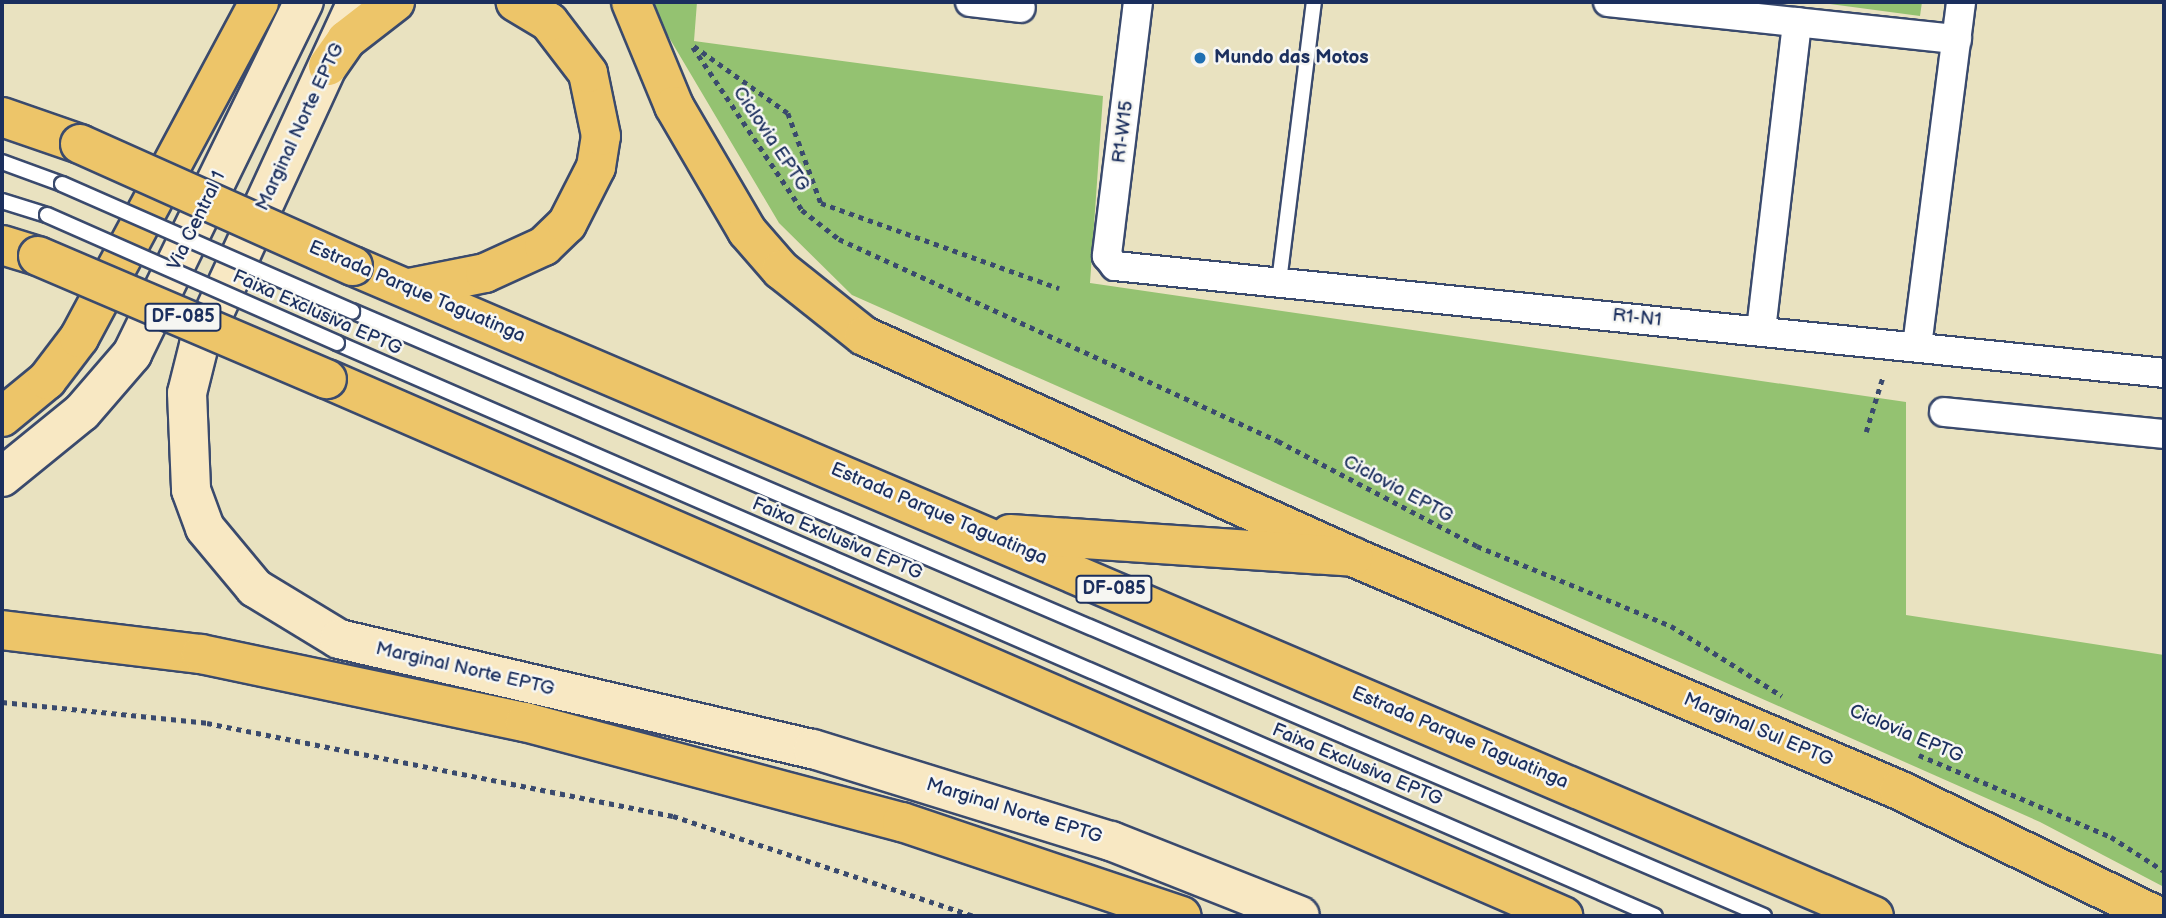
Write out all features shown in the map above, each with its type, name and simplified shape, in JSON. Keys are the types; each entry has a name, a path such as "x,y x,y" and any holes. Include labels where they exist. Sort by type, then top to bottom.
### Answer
{"main road":[{"name":"Via Central 1","path":"2,477 82,412 132,354 304,2"},
{"name":"Marginal Norte EPTG","path":"357,2 199,345 187,393 191,490 205,528 255,588 339,639 813,748 1111,841 1300,916"},
{"path":"328,66 369,17 395,2"},
{"path":"410,288 485,273 544,246 573,215 596,167 601,136 588,73 549,22 516,2"},
{"name":"Marginal Sul EPTG","path":"631,2 711,178 747,231 821,304 915,365 1353,557 1899,790 2157,916"},
{"path":"2,417 47,380 79,338 258,3"},
{"path":"2,86 63,137"},
{"name":"Estrada Parque Taguatinga","path":"2,117 63,137 353,266 981,531 1874,916"},
{"name":"DF-085","path":"2,245 38,256 327,379 1563,916"},
{"path":"981,531 1353,557"},
{"name":"Marginal Norte EPTG","path":"2,630 201,654 538,726 902,822 1182,916"}],"street":[{"path":"970,2 1021,8"},
{"name":"R1-W15","path":"1109,263 1138,2"},
{"path":"1613,2 1957,39"},
{"path":"1908,345 1961,2"},
{"path":"1761,330 1797,23"},
{"name":"R1-N1","path":"1109,263 1908,345 2164,368"},
{"path":"1944,412 2164,434"}],"lane":[{"path":"1279,282 1314,2"},
{"name":"Faixa Exclusiva EPTG","path":"2,162 62,184 352,311 1765,916"},
{"name":"Faixa Exclusiva EPTG","path":"2,201 47,215 1655,916"}],"path":[{"name":"Ciclovia EPTG","path":"685,34 802,210 839,239 1278,441 1477,546 1671,626 1792,700"},
{"path":"691,44 788,113 821,203 1059,288"},
{"path":"1866,432 1876,389 1908,345"},
{"path":"2,702 207,723 673,816 974,916"},
{"name":"Ciclovia EPTG","path":"1907,750 2111,837 2164,871"}],"green space":[{"path":"648,2 697,2 694,41 1103,96 1090,283 1906,402 1906,615 2164,655 2164,887 2040,822 852,295 779,223"},
{"path":"1815,2 1922,2 1920,16"}],"place":[{"name":"Mundo das Motos","path":"1200,58"}]}
